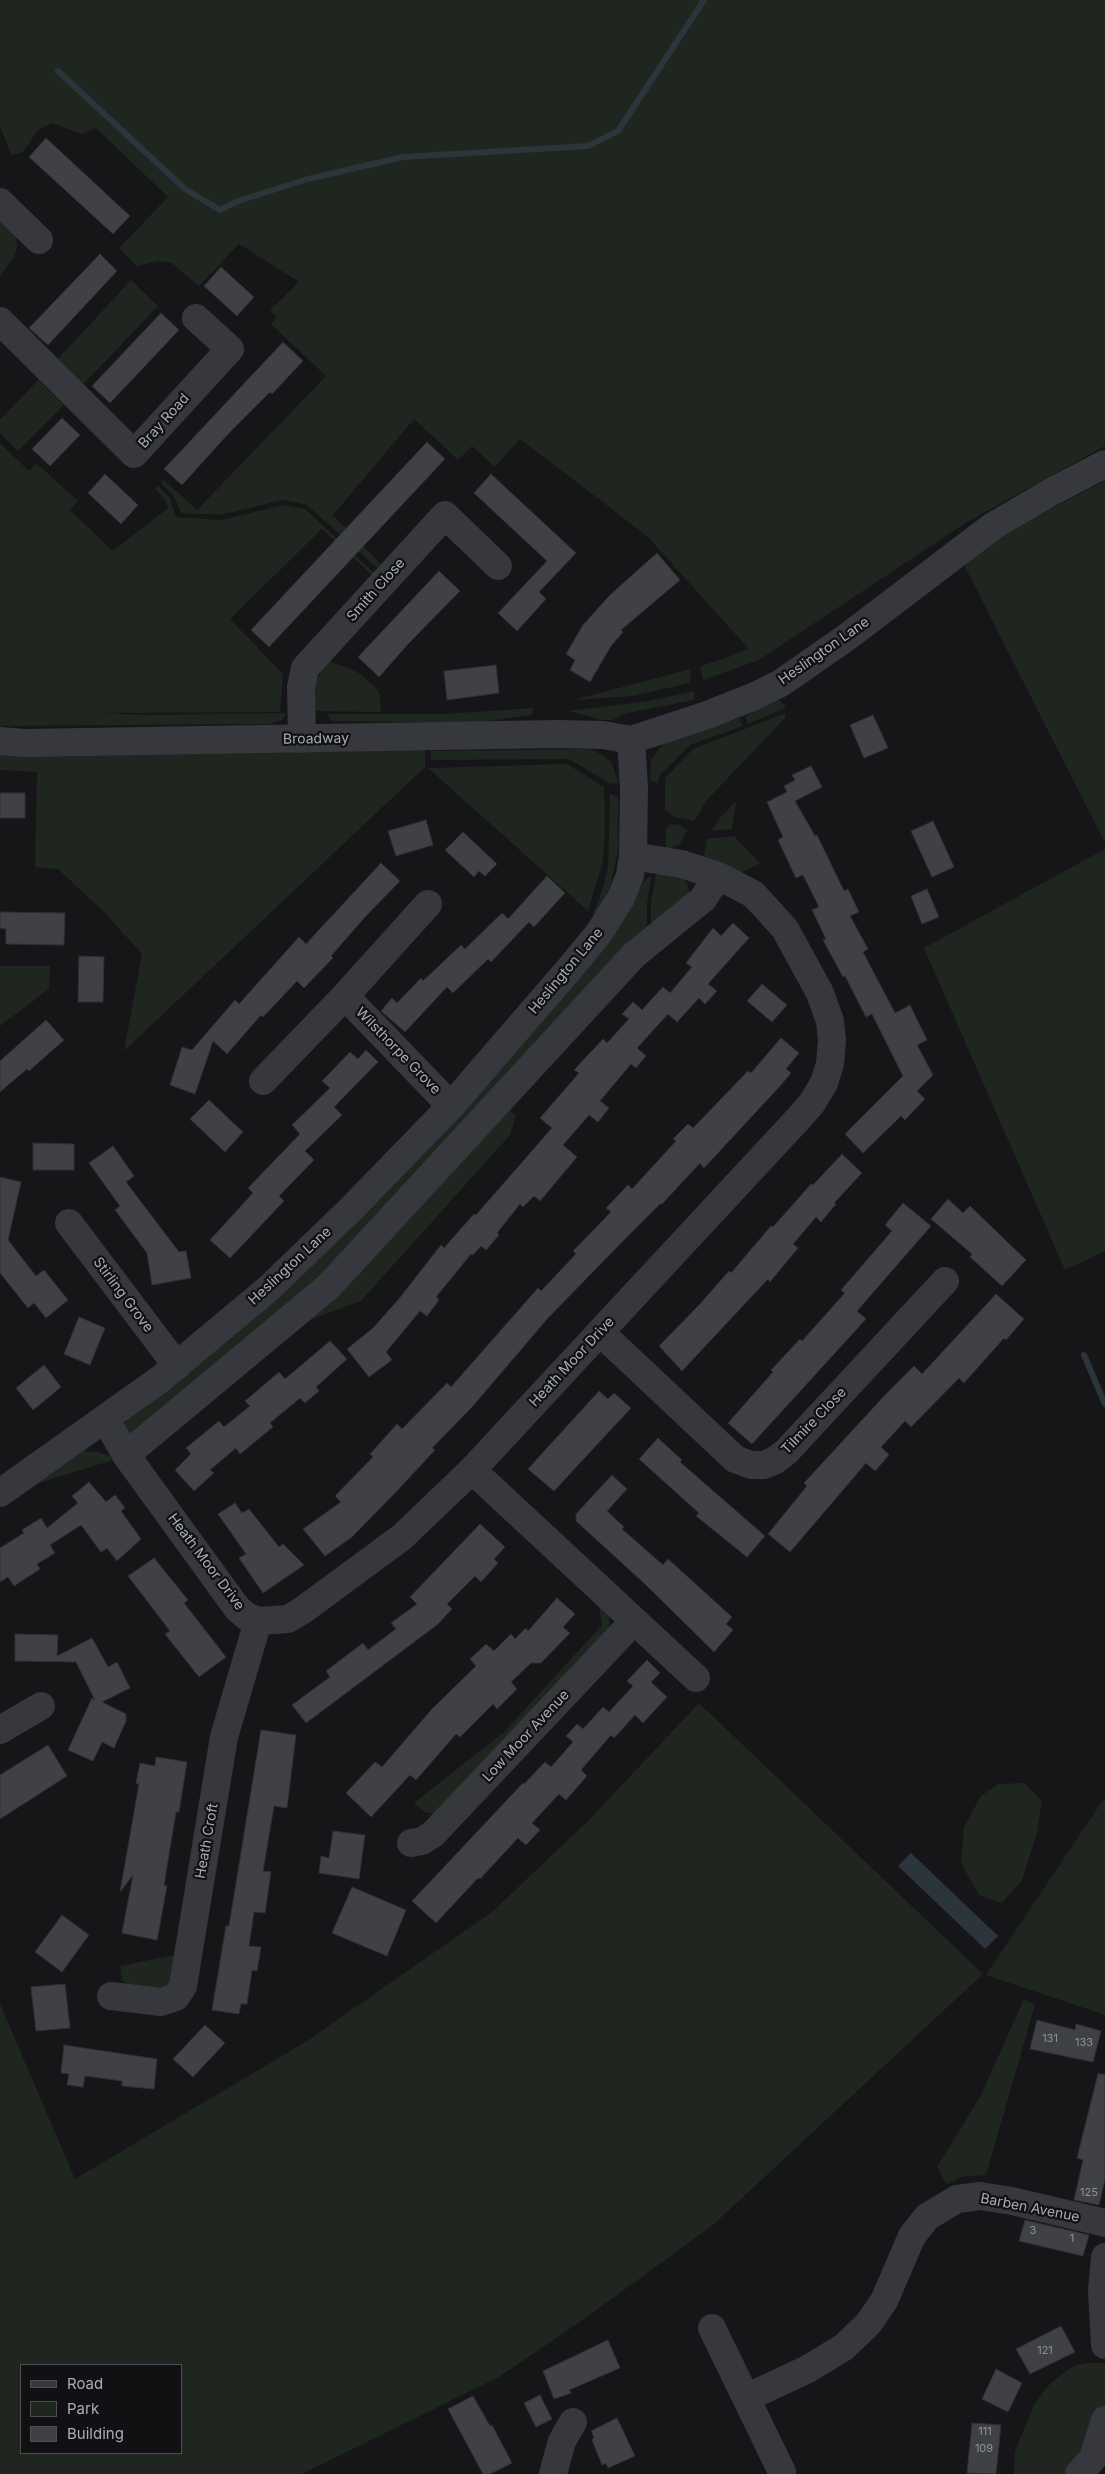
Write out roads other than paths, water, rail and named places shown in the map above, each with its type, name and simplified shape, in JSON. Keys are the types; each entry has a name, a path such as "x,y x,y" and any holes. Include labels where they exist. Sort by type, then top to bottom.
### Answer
{"street":[{"path":"0,202 38,240"},
{"name":"Bray Road","path":"0,321 134,454 230,349 196,318"},
{"name":"Heslington Lane","path":"0,1493 102,1423 177,1366 268,1290 352,1208 451,1106 599,933 621,898 630,875 634,856 634,788 631,740 707,715 755,696 780,683 847,637 994,526 1051,492 1105,464"},
{"name":"Smith Close","path":"302,739 301,687 305,668 444,514 498,566"},
{"name":"Broadway","path":"0,741 25,743 567,734 603,735 631,740"},
{"name":"Heath Moor Drive","path":"102,1423 114,1446 126,1455 237,1608 246,1616 258,1621 288,1619 303,1610 402,1537 472,1470 798,1119 812,1103 824,1083 830,1064 832,1040 830,1021 820,992 784,929 753,894 718,876 682,864 634,856"},
{"path":"126,1455 328,1287 634,955 703,899 718,876"},
{"name":"Wilsthorpe Grove","path":"263,1081 345,996 428,904"},
{"name":"Wilsthorpe Grove","path":"345,996 451,1106"},
{"name":"Stirling Grove","path":"69,1224 177,1366"},
{"name":"Tilmire Close","path":"600,1332 735,1459 750,1465 764,1465 774,1461 786,1452 945,1281"},
{"path":"472,1470 696,1678"},
{"name":"Heath Croft","path":"112,1996 161,2002 176,1997 183,1986 224,1737 258,1621"},
{"name":"Low Moor Avenue","path":"411,1843 422,1841 433,1834 634,1621"},
{"path":"0,1730 41,1706"},
{"name":"Barben Avenue","path":"746,2398 808,2369 844,2346 862,2330 884,2301 912,2236 927,2217 957,2199 980,2196 1012,2201 1105,2223"},
{"path":"1105,2257 1102,2291 1105,2345"},
{"path":"712,2328 782,2472"},
{"path":"1079,2474 1093,2458 1105,2420"},
{"path":"553,2474 562,2442 573,2422"}],"waterway":[{"path":"58,71 185,189 220,210 241,200 308,179 403,157 588,146 618,131 704,0"},
{"path":"1084,1355 1105,1404"}]}
